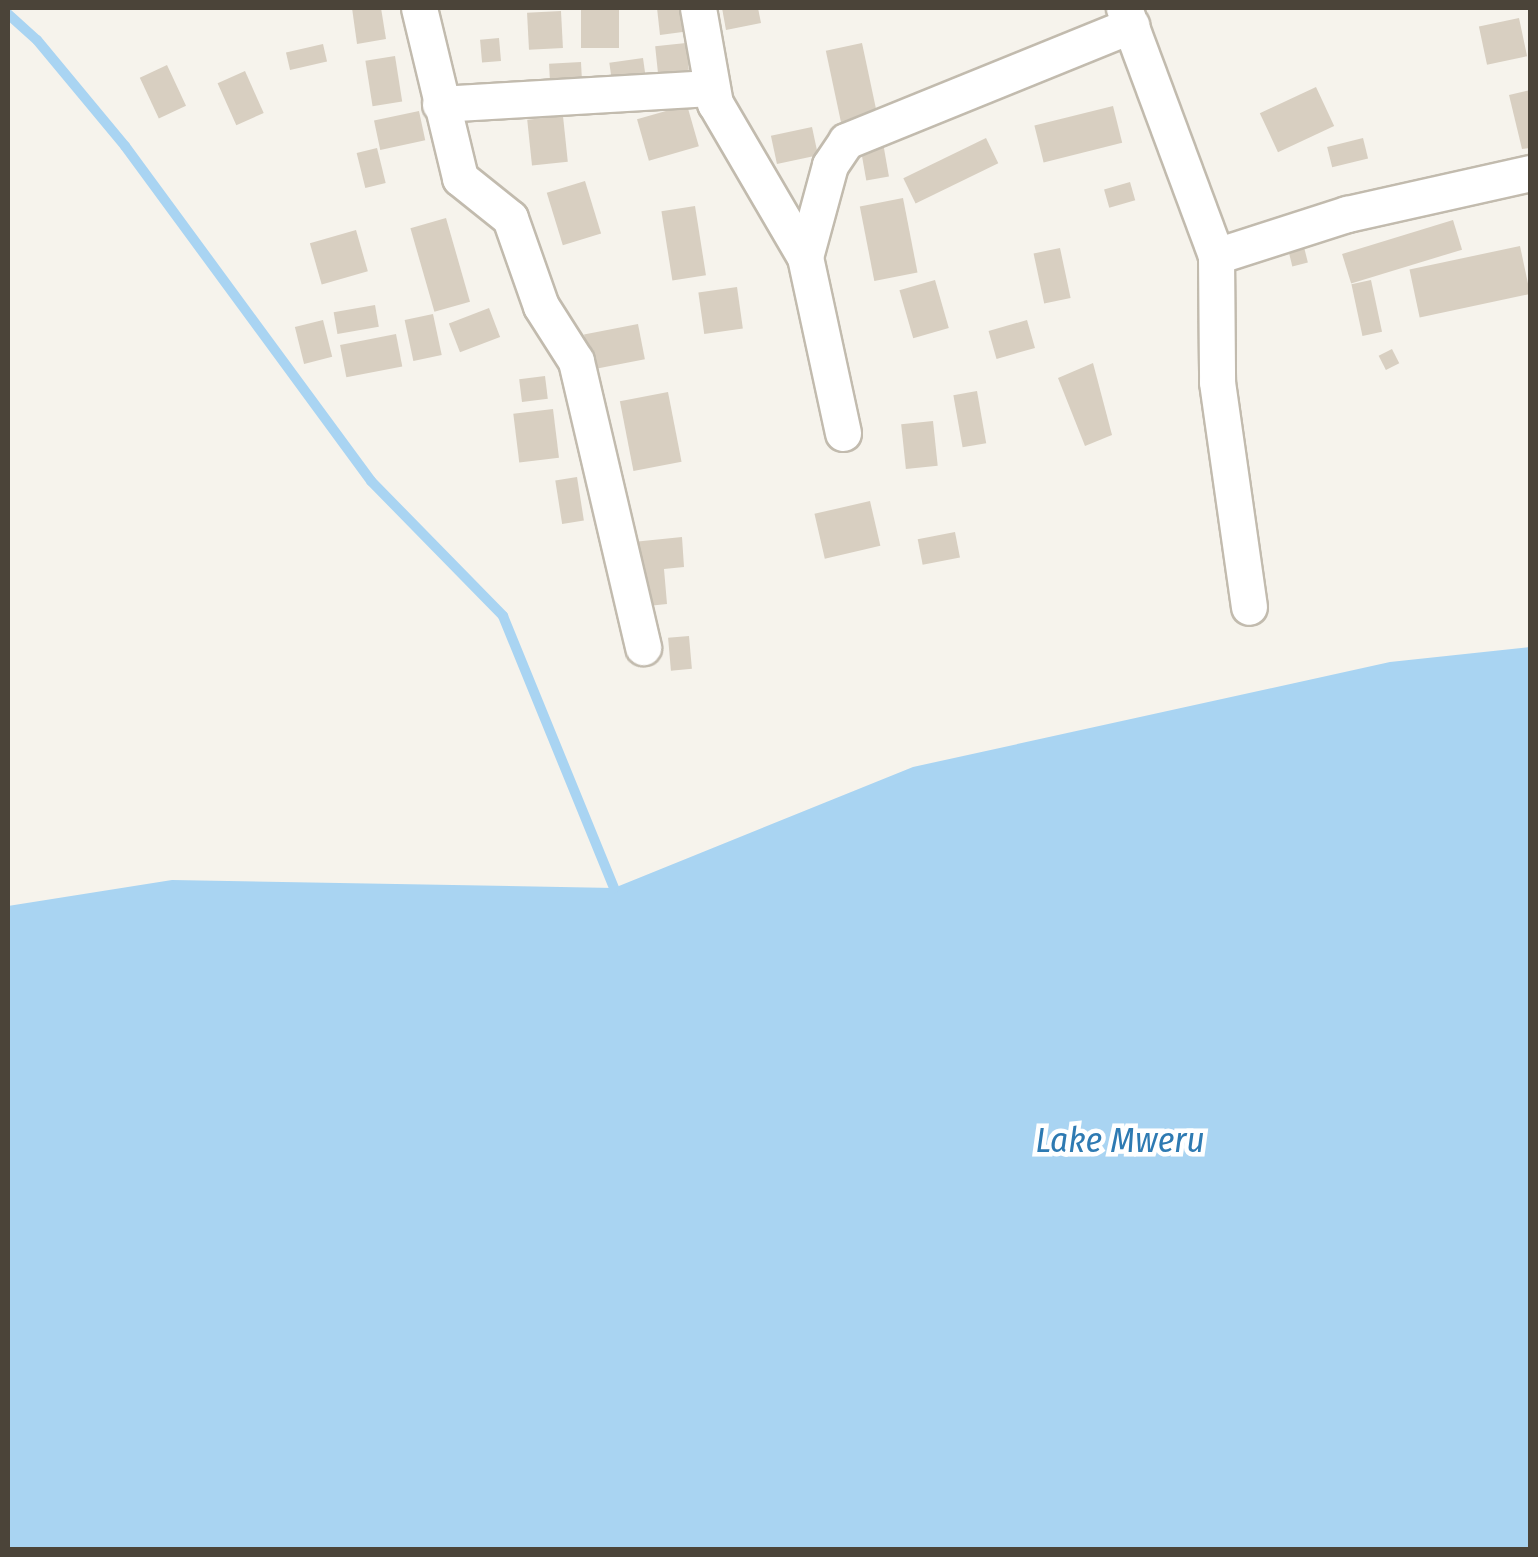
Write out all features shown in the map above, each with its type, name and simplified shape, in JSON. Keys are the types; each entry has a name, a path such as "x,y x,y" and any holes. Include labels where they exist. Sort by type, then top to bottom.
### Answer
{"street":[{"path":"419,8 460,178 510,218 542,306 576,361 643,647"},
{"path":"698,8 710,88 805,257 842,433"},
{"path":"805,257 830,165 846,141 1127,16 1216,256 1218,382 1249,607"},
{"path":"440,104 710,88"},
{"path":"1216,256 1347,214 1530,173"}],"water":[{"name":"Lake Mweru","path":"1530,647 1530,1549 8,1549 8,906 172,880 614,888 913,767 1390,662"}],"building":[{"path":"352,8 381,8 386,39 357,44"},
{"path":"581,8 619,8 619,48 581,48"},
{"path":"657,8 687,8 690,31 660,35"},
{"path":"722,8 758,8 761,23 726,30"},
{"path":"561,11 563,48 529,50 527,13"},
{"path":"1519,18 1527,56 1487,65 1479,27"},
{"path":"499,38 501,61 482,63 480,40"},
{"path":"686,43 689,70 658,73 655,46"},
{"path":"862,43 879,121 842,129 826,51"},
{"path":"323,44 327,62 290,70 286,53"},
{"path":"395,56 402,101 373,106 365,61"},
{"path":"643,58 646,80 612,85 609,63"},
{"path":"581,62 582,83 550,85 549,64"},
{"path":"167,65 186,106 159,118 140,78"},
{"path":"245,71 264,113 236,125 218,83"},
{"path":"1316,87 1334,126 1278,152 1260,113"},
{"path":"1530,90 1530,148 1522,149 1509,95"},
{"path":"687,105 699,146 649,161 637,119"},
{"path":"1113,106 1122,143 1044,162 1034,126"},
{"path":"419,111 425,140 380,150 374,121"},
{"path":"563,116 568,162 532,166 527,120"},
{"path":"812,127 818,155 777,164 771,136"},
{"path":"882,137 889,176 866,180 859,141"},
{"path":"986,138 998,163 916,203 903,178"},
{"path":"1363,138 1368,158 1332,167 1327,147"},
{"path":"377,148 386,183 365,188 357,153"},
{"path":"585,181 601,234 563,245 547,193"},
{"path":"1130,182 1135,200 1109,208 1104,189"},
{"path":"903,198 918,273 874,281 860,206"},
{"path":"695,206 706,275 672,280 661,211"},
{"path":"446,218 470,302 434,312 410,228"},
{"path":"1453,220 1462,250 1351,284 1342,254"},
{"path":"356,230 368,271 322,285 310,243"},
{"path":"1520,246 1530,294 1420,317 1409,269"},
{"path":"1304,247 1308,263 1292,266 1288,251"},
{"path":"1060,248 1071,298 1044,303 1034,254"},
{"path":"935,280 949,328 913,338 899,290"},
{"path":"1371,280 1382,332 1362,336 1351,284"},
{"path":"737,287 743,329 704,334 698,292"},
{"path":"375,305 379,327 337,334 334,312"},
{"path":"489,308 500,337 460,352 449,323"},
{"path":"433,314 442,355 413,361 405,320"},
{"path":"323,320 332,357 304,364 295,327"},
{"path":"1027,320 1035,348 997,359 989,331"},
{"path":"638,324 645,359 591,370 584,334"},
{"path":"396,334 402,366 346,377 340,345"},
{"path":"1392,349 1399,363 1386,370 1379,356"},
{"path":"1093,363 1112,435 1085,446 1058,378"},
{"path":"545,376 548,399 522,402 519,379"},
{"path":"977,391 986,443 963,447 953,395"},
{"path":"668,392 682,462 633,471 620,401"},
{"path":"553,409 559,458 519,463 513,414"},
{"path":"933,421 938,466 906,469 901,424"},
{"path":"577,477 584,520 562,524 555,480"},
{"path":"870,501 880,546 825,559 814,514"},
{"path":"955,532 960,558 923,565 918,539"},
{"path":"682,537 684,567 664,569 667,604 638,607 633,542"},
{"path":"689,636 692,669 671,671 668,638"}],"waterway":[{"path":"8,14 37,40 125,146 371,481 503,616 614,888"}]}
